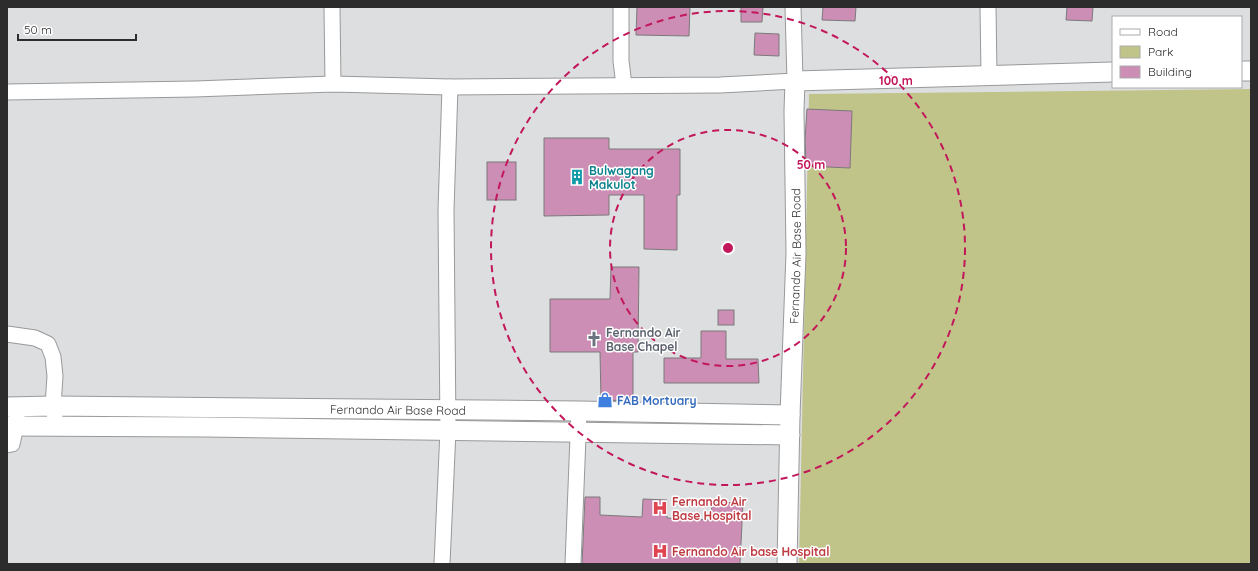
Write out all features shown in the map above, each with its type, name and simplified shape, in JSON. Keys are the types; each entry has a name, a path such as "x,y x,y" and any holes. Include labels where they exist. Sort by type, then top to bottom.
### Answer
{"street":[{"path":"332,7 333,84"},
{"path":"621,7 621,62 624,84"},
{"path":"793,7 794,80"},
{"path":"988,7 989,76"},
{"path":"7,92 195,89 333,84 450,87 720,84 794,80 1112,72"},
{"name":"Fernando Air Base Road","path":"787,564 790,414 796,253 794,80"},
{"path":"442,564 448,430 446,210 450,87"},
{"path":"7,334 35,338 48,344 53,357 55,376 53,406 56,426"},
{"path":"7,445 12,444 12,407"},
{"name":"Fernando Air Base Road","path":"12,407 239,407 790,414"},
{"path":"206,427 214,418 214,414 208,407"},
{"path":"236,428 232,417 239,407"},
{"path":"573,564 579,411"},
{"path":"724,414 724,434"},
{"name":"Fernando Air Base Road","path":"12,426 206,427 790,435"}],"green space":[{"path":"1251,89 1251,564 799,564 809,94"}],"building":[{"path":"637,7 690,7 689,36 636,35"},
{"path":"741,7 763,7 762,22 741,22"},
{"path":"823,7 856,7 855,21 822,20"},
{"path":"1067,7 1093,7 1092,21 1066,20"},
{"path":"755,33 779,34 779,56 754,55"},
{"path":"807,109 852,111 850,168 806,166 805,140"},
{"path":"544,138 609,138 609,149 680,149 680,195 677,195 677,250 644,249 644,195 609,195 609,215 544,216"},
{"path":"487,162 516,162 516,200 487,200"},
{"name":"Fernando Air Base Chapel","path":"611,267 639,267 638,352 633,352 633,401 601,400 600,352 550,352 550,299 610,299"},
{"path":"718,310 734,310 734,325 718,325"},
{"path":"701,331 726,331 726,359 758,359 759,383 664,383 664,358 701,358"},
{"path":"585,497 600,497 600,515 642,517 643,499 667,500 667,518 711,520 712,502 743,503 740,564 582,564"}],"place":[{"name":"Bulwagang Makulot","path":"577,177"},
{"name":"Fernando Air Base Chapel","path":"594,339"},
{"name":"FAB Mortuary","path":"605,400"},
{"name":"Fernando Air Base Hospital","path":"660,508"},
{"name":"Fernando Air base Hospital","path":"660,551"}]}
